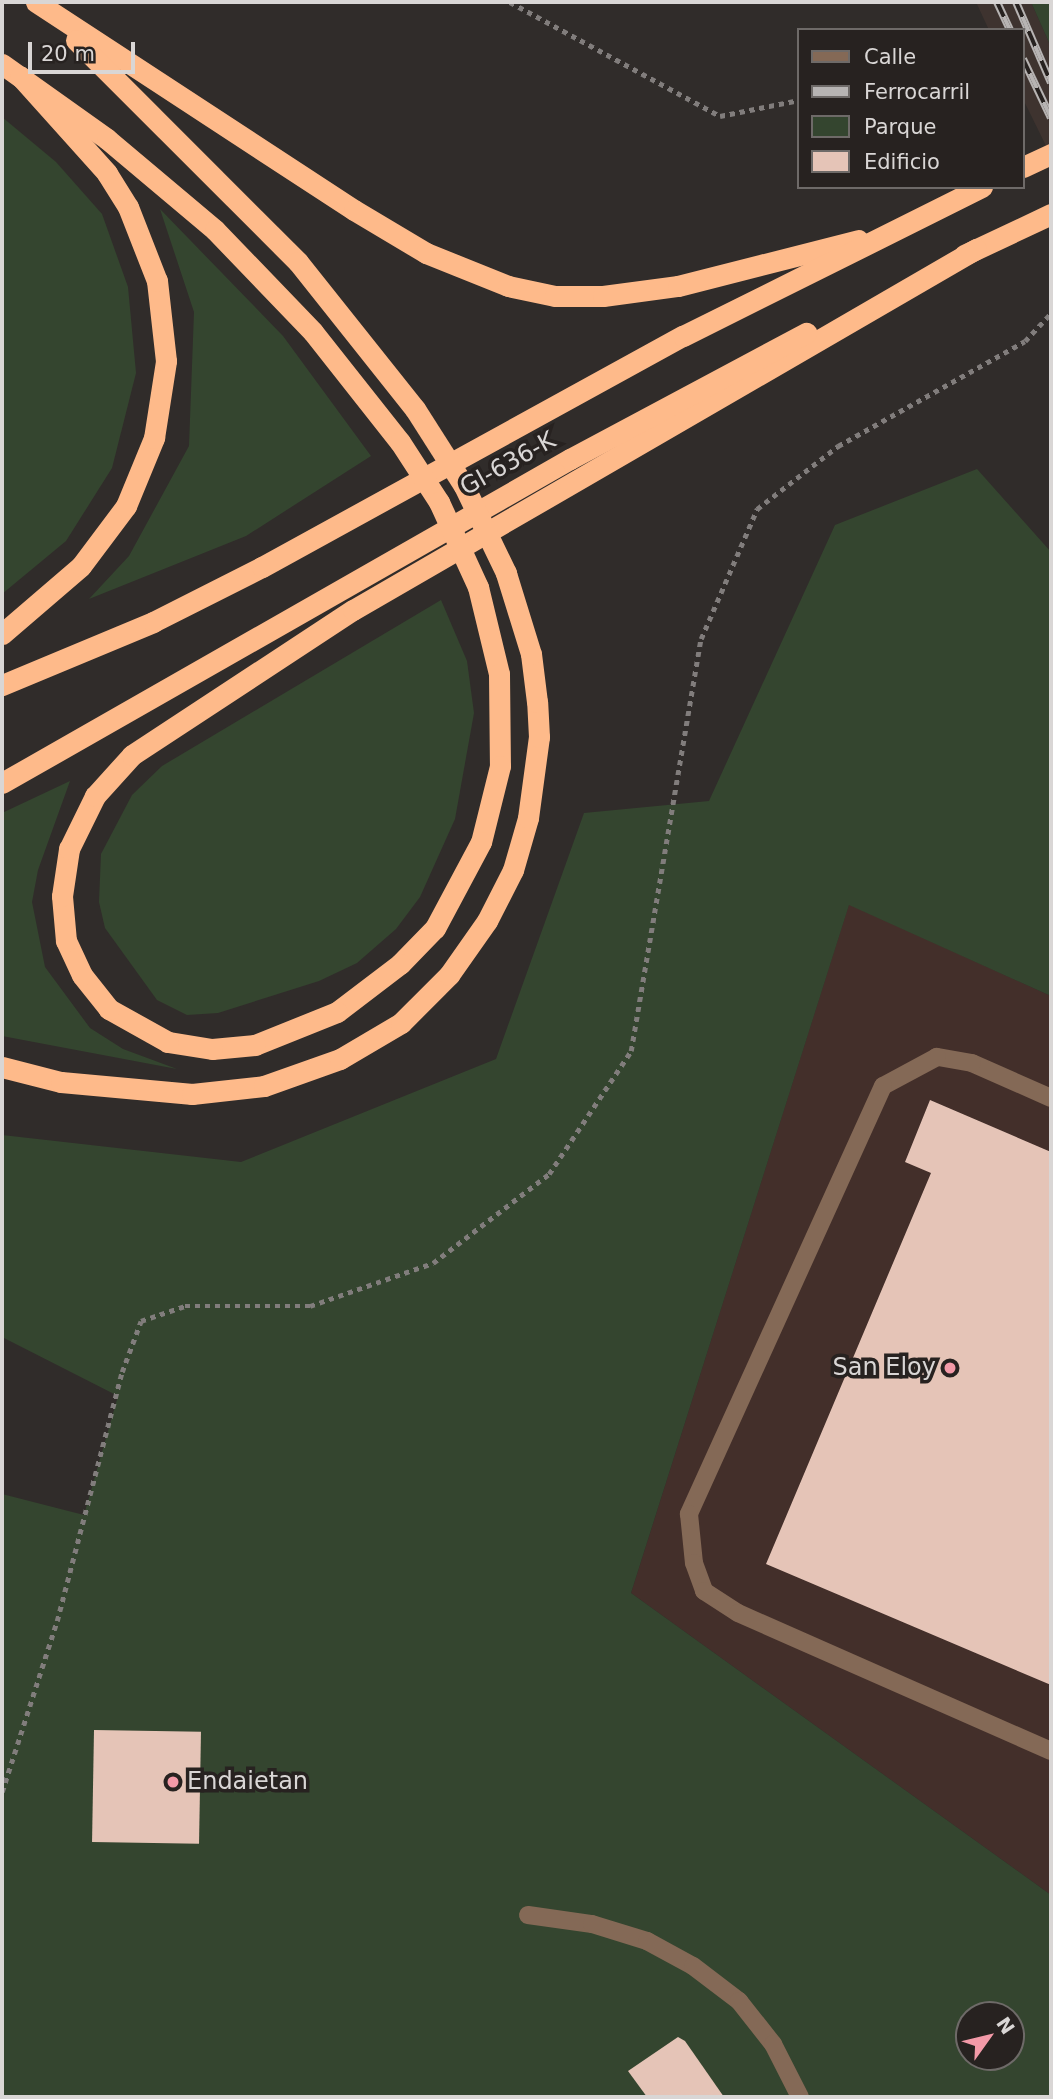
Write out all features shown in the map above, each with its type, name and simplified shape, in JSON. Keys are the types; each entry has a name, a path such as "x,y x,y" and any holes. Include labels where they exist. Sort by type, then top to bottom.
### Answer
{"highway":[{"path":"35,2 364,216 426,253 508,286 555,296 666,288 887,234"},
{"path":"2,1067 73,1084 192,1094 264,1086 340,1059 401,1023 449,975 487,921 513,870 528,818 539,737 531,654 506,573 464,485 415,409 360,334 244,202 35,2"},
{"path":"2,64 107,139 215,230 313,331 400,442 439,502 478,587 499,674 500,766 481,842 435,928 337,1012 255,1045 212,1049 168,1042 109,1009 82,975 66,941 62,896 69,849 95,796 132,754 352,610 976,249"},
{"path":"2,634 81,566 125,506 154,438 166,361 157,281 128,207 107,173 20,76"},
{"path":"1025,166 1051,154"},
{"name":"GI-636-K","path":"2,685 153,622 262,567 683,335 978,189"},
{"name":"GI-636-K","path":"2,783 570,459 976,249 1045,217"}],"lane":[{"path":"1051,1098 972,1063 937,1058 883,1086 689,1514 694,1563 704,1591 738,1613 1051,1751"},
{"path":"528,1915 592,1924 636,1938 693,1966 738,2001 773,2044 800,2097"}],"path":[{"path":"510,2 720,116 797,100"},
{"path":"2,1792 57,1620 122,1372 141,1321 185,1306 310,1306 433,1263 549,1174 631,1051 701,639 757,509 838,446 1025,341 1051,313"}],"shaded area":[{"path":"976,2 1031,2 1051,47 1051,156 1025,103 1025,28 988,28"},
{"path":"849,904 1051,996 1051,1895 631,1593"}],"green space":[{"path":"1031,2 1051,2 1051,47"},
{"path":"2,117 56,162 102,214 128,287 136,373 112,468 66,541 2,594"},
{"path":"160,209 283,336 371,456 246,536 89,599 129,556 189,446 194,312"},
{"path":"977,469 1051,552 1051,996 849,905 631,1593 1051,1895 1051,2097 2,2097 2,1494 84,1515 118,1396 2,1337 2,1135 241,1162 496,1059 584,813 709,801 835,525"},
{"path":"441,600 467,661 474,713 455,819 420,897 396,929 357,963 319,981 218,1013 187,1015 157,1000 105,928 99,902 101,854 132,795 162,766"},
{"path":"70,781 38,870 32,902 45,967 90,1028 123,1049 177,1069 2,1036 2,813"}],"building":[{"name":"San Eloy","path":"930,1100 1051,1152 1051,1685 766,1564 931,1173 905,1162"},
{"name":"Endaietan","path":"94,1730 201,1732 199,1844 92,1842"},
{"path":"678,2037 685,2041 724,2097 647,2097 628,2071"}],"railway":[{"path":"997,2 1009,28"},
{"path":"1016,2 1051,83"},
{"path":"1025,63 1051,118"}],"place":[{"name":"San Eloy","path":"950,1368"},
{"name":"Endaietan","path":"173,1782"}]}
